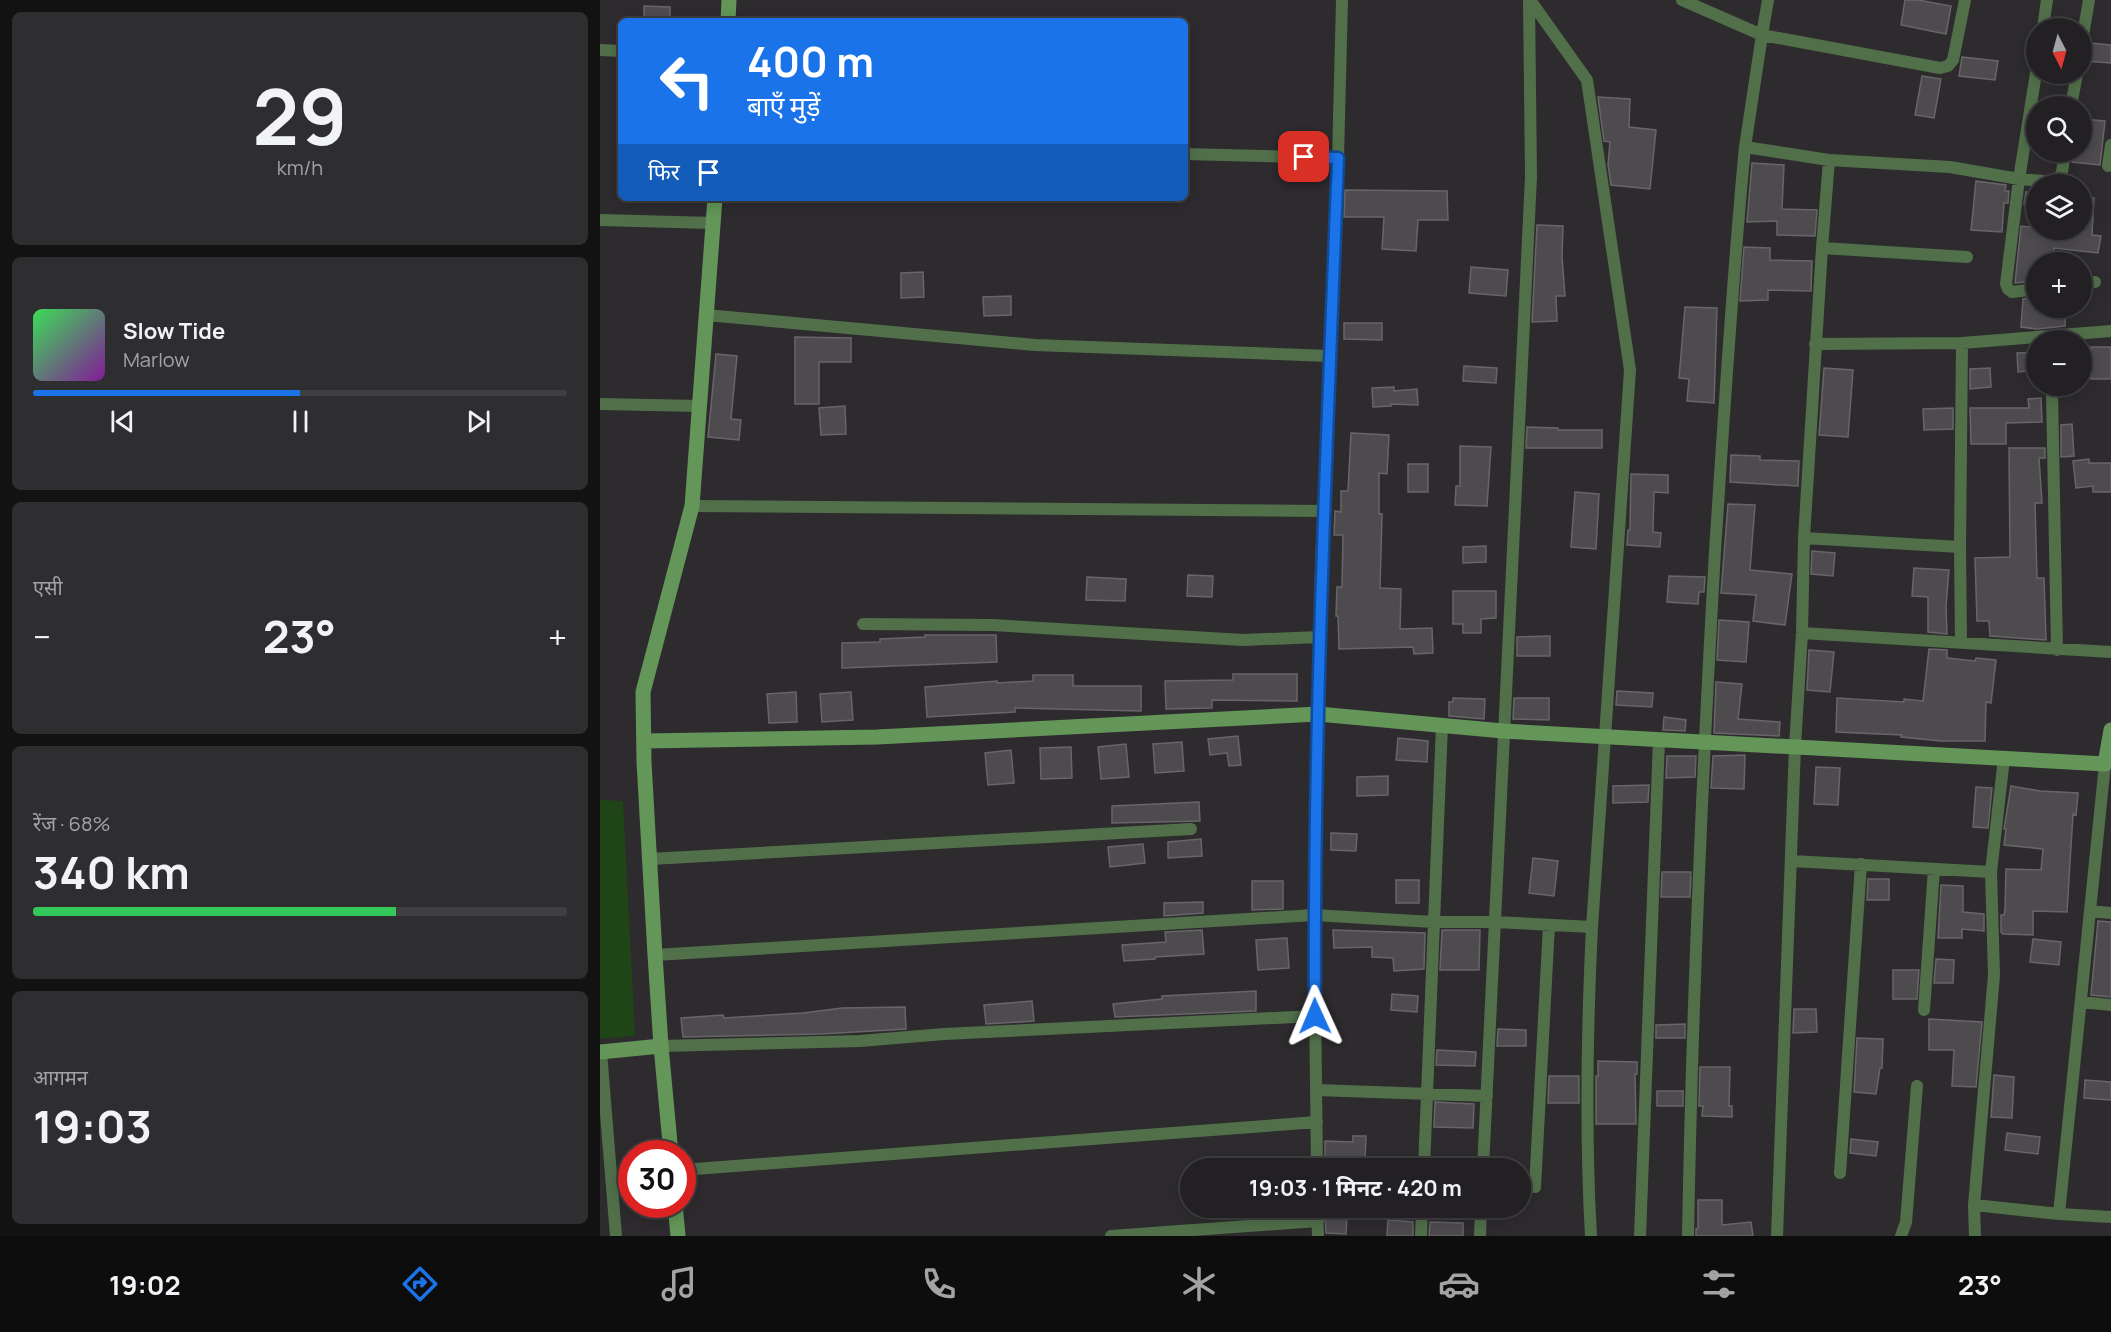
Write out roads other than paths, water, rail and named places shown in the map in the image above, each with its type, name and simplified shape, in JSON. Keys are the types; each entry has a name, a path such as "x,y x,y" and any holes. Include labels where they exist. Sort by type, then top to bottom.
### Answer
{"street":[{"path":"728,18 729,0"},
{"path":"1317,1158 1314,915 1318,714 1323,511 1338,158 1342,0"},
{"path":"1484,1158 1531,177 1529,0"},
{"path":"1529,0 1587,80 1630,370 1604,736 1588,1012 1586,1154 1591,1236"},
{"path":"1682,0 1762,35 1940,68 1948,66 1953,60 1965,0"},
{"path":"1688,1236 1696,904 1734,262 1745,147 1768,0"},
{"path":"2044,18 2047,0"},
{"path":"2086,18 2089,0"},
{"path":"600,50 618,51"},
{"path":"2026,289 2012,291 2006,284 2034,84"},
{"path":"2109,166 2111,145"},
{"path":"1745,147 1829,160 1950,167 2019,179 2054,182 2058,180 2062,172 2064,162"},
{"path":"1188,154 1338,158"},
{"path":"1777,1236 1804,538 1815,344 1829,160"},
{"path":"669,1140 655,955 643,692 692,506 715,201"},
{"path":"600,220 713,224"},
{"path":"1822,248 1967,257"},
{"path":"706,315 1035,345 1330,356"},
{"path":"1815,344 1962,343 2111,331"},
{"path":"1961,643 1962,343"},
{"path":"2052,396 2057,650"},
{"path":"600,404 699,406"},
{"path":"692,506 1323,511"},
{"path":"1804,538 1960,547"},
{"path":"863,624 992,625 1243,640 1320,638"},
{"path":"1802,633 2111,652"},
{"path":"644,741 888,736 1318,714 1503,730 1704,743 2105,764"},
{"path":"1424,1158 1442,725"},
{"path":"2059,1214 2105,764 2111,730"},
{"path":"1640,1236 1659,740"},
{"path":"1975,1236 1974,1205 1994,975 1991,872 2004,758"},
{"path":"650,859 1191,829"},
{"path":"1792,861 1991,872"},
{"path":"1840,1173 1861,864"},
{"path":"1924,1010 1934,869"},
{"path":"2090,911 2111,913"},
{"path":"655,955 1314,915 1433,922 1494,922 1592,927"},
{"path":"1535,1187 1549,924"},
{"path":"2081,1002 2111,1005"},
{"path":"616,1236 605,1152 601,1052 661,1046 860,1041 944,1034 1315,1016"},
{"path":"1901,1236 1906,1222 1917,1086"},
{"path":"1316,1090 1427,1092 1487,1096"},
{"path":"696,1169 1317,1122"},
{"path":"1974,1205 2111,1217"},
{"path":"676,1218 678,1236"},
{"path":"1318,1218 1318,1236"},
{"path":"1421,1236 1422,1218"},
{"path":"1480,1236 1481,1218"},
{"path":"1111,1236 1318,1221"}]}
